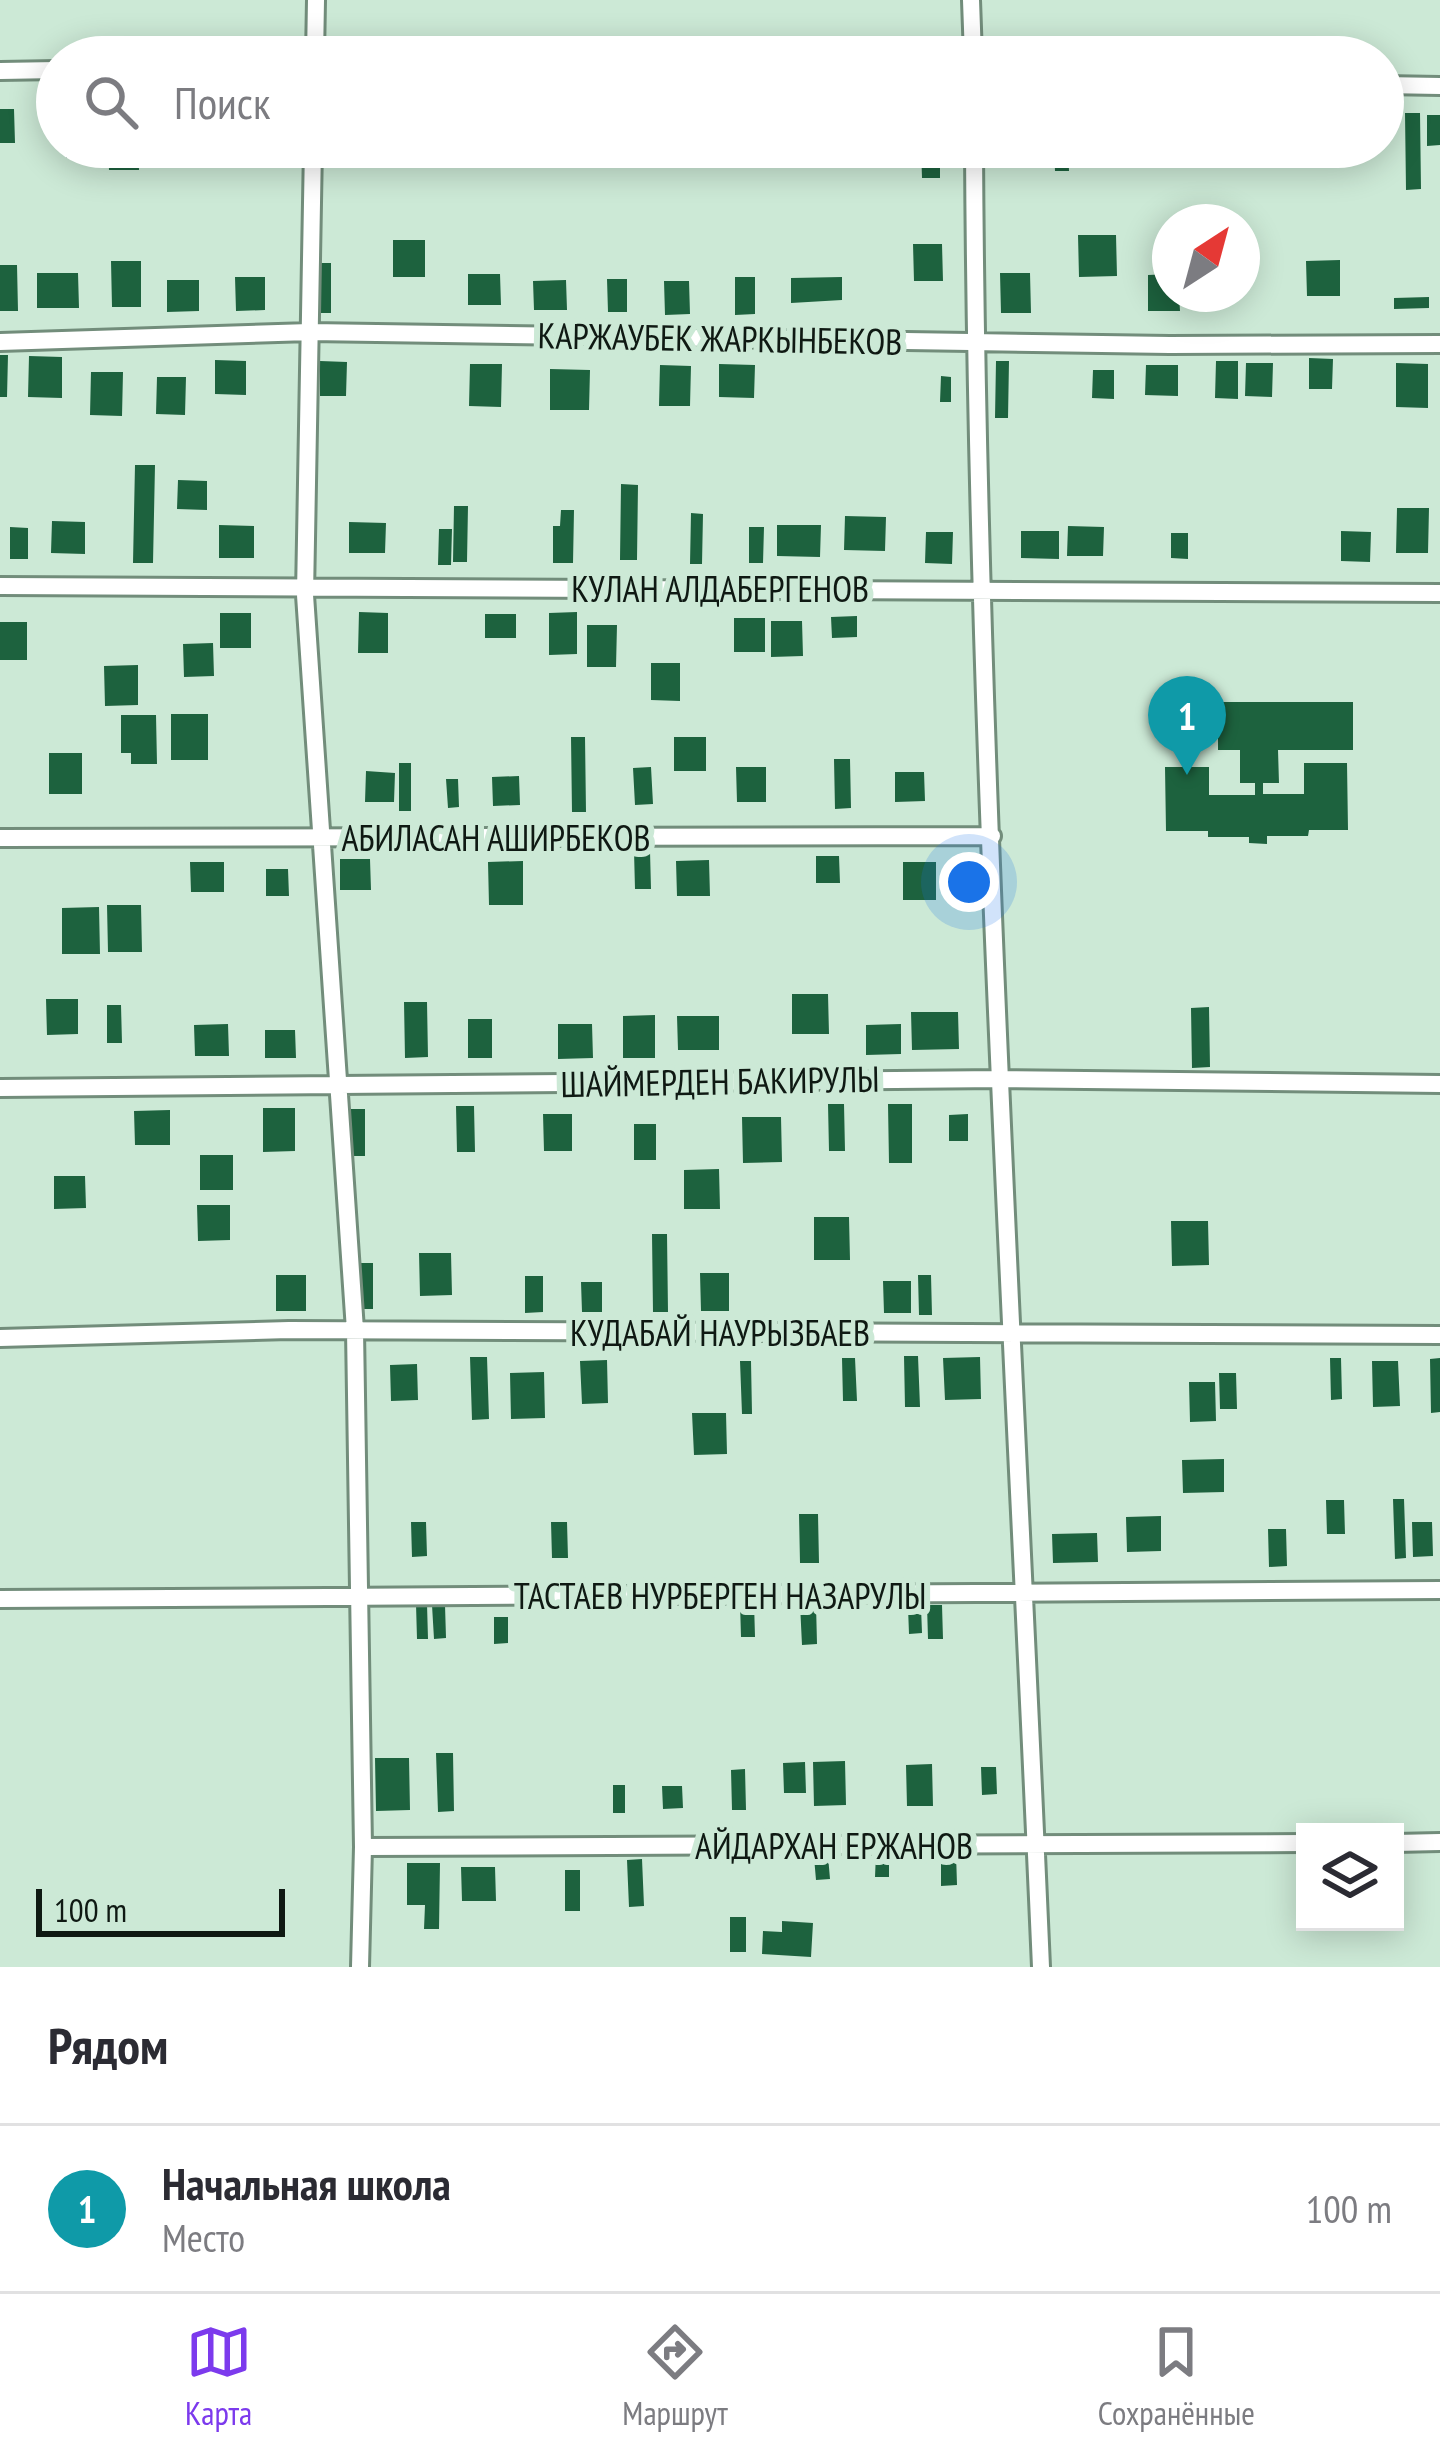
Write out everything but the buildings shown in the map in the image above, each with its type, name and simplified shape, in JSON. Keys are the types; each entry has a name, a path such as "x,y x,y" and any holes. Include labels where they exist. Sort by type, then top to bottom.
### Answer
{"street":[{"path":"315,36 316,0"},
{"path":"971,0 972,36"},
{"path":"0,71 36,70"},
{"path":"1404,86 1440,86"},
{"path":"313,168 305,585 355,1330 363,1847 360,1967"},
{"path":"974,168 975,342 992,836 1041,1967"},
{"name":"КАРЖАУБЕК ЖАРКЫНБЕКОВ","path":"0,342 310,332 1440,344"},
{"name":"КУЛАН АЛДАБЕРГЕНОВ","path":"0,586 1440,592"},
{"name":"АБИЛАСАН АШИРБЕКОВ","path":"0,838 992,836"},
{"name":"ШАЙМЕРДЕН БАКИРУЛЫ","path":"0,1088 1001,1078 1440,1084"},
{"name":"КУДАБАЙ НАУРЫЗБАЕВ","path":"0,1338 355,1330 1440,1335"},
{"name":"ТАСТАЕВ НУРБЕРГЕН НАЗАРУЛЫ","path":"0,1599 1440,1590"},
{"path":"1404,1843 1440,1842"},
{"name":"АЙДАРХАН ЕРЖАНОВ","path":"363,1847 1296,1843"}],"place":[{"name":"Начальная школа","path":"1187,775"}]}
